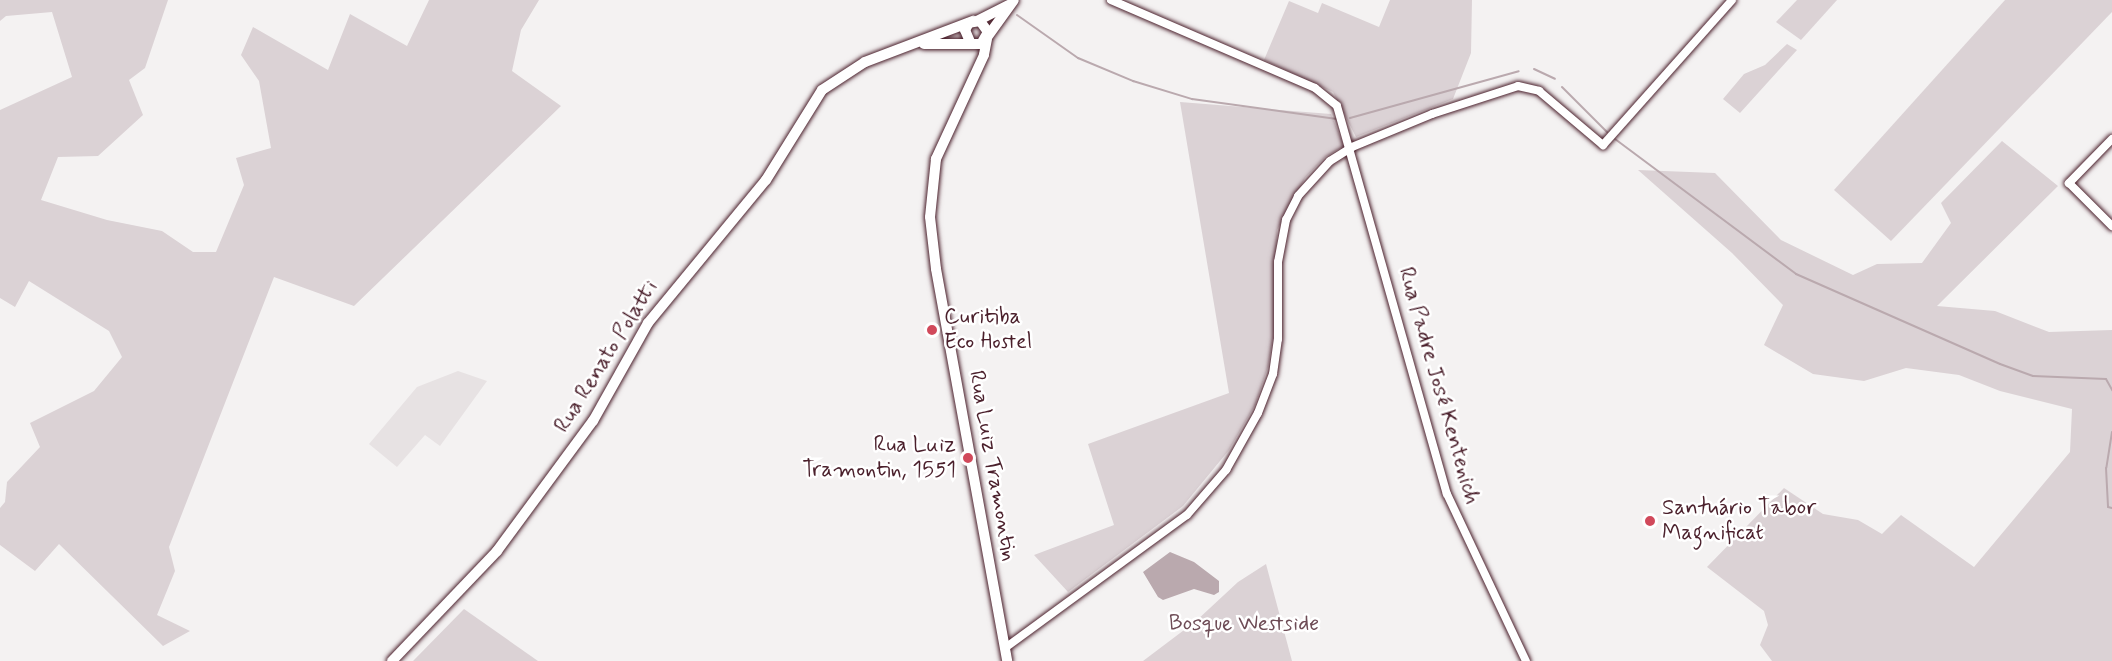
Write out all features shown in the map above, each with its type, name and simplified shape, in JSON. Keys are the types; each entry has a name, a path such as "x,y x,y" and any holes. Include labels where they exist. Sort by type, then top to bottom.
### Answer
{"main road":[{"name":"Rua Luiz Tramontin","path":"976,71 973,44 965,30 975,21 1012,2"},
{"name":"Rua Luiz Tramontin","path":"1007,661 936,269 930,218 936,159 976,71 987,38 1012,2"},
{"path":"973,44 987,38 986,26 975,21"},
{"name":"Rua Renato Polatti","path":"392,661 497,551 590,426 648,323 766,180 814,99 853,68 975,21"},
{"name":"Rua Renato Polatti","path":"916,44 973,44"}],"street":[{"name":"Rua Padre José Kentenich","path":"1111,0 1323,92 1337,106 1352,147 1448,494 1526,661"},
{"path":"1005,648 1171,528 1215,486 1246,435 1272,374 1278,339 1278,262 1286,220 1308,182 1330,161 1352,147 1489,93 1525,86 1539,91 1603,145 1732,0"},
{"path":"2112,139 2069,183 2112,226"}],"shaded area":[{"path":"458,371 487,381 440,446 425,435 397,467 369,444 417,387"},
{"path":"1170,552 1194,562 1219,581 1219,592 1214,595 1194,589 1163,600 1158,597 1143,572"}],"green space":[{"path":"0,0 168,0 145,68 129,80 143,115 98,156 58,157 41,200 107,220 162,231 193,252 216,252 244,185 236,158 271,148 259,81 241,55 253,27 328,70 350,14 407,46 429,0 539,0 521,30 512,71 561,106 354,306 274,277 169,547 175,571 157,615 190,631 163,646 59,544 35,571 0,545 0,508 5,502 7,482 40,447 30,423 94,391 122,357 109,331 29,281 15,307 0,298 0,110 72,77 52,12 6,16 0,21"},
{"path":"1390,0 1472,0 1471,53 1453,99 1356,137 1333,92 1264,60 1289,1 1318,13 1322,3 1379,27"},
{"path":"1797,0 1837,0 1801,40 1776,22"},
{"path":"2005,0 2112,0 2112,12 1891,241 1834,190"},
{"path":"1787,44 1797,50 1740,113 1723,99 1744,74 1765,65"},
{"path":"1180,102 1331,114 1344,146 1325,157 1305,178 1277,230 1274,331 1268,367 1255,405 1229,450 1183,506 1068,592 1034,555 1114,525 1088,444 1229,393"},
{"path":"2002,141 2058,186 1937,306 1995,311 2049,332 2112,330 2112,661 1772,661 1760,645 1768,625 1764,611 1707,567 1784,488 1823,514 1858,520 1882,534 1901,515 1974,567 2070,452 2072,409 2000,391 1959,375 1906,368 1864,381 1813,374 1764,345 1783,305 1732,253 1638,170 1715,173 1781,240 1853,275 1877,264 1922,263 1951,223 1941,203"},
{"name":"Bosque Westside","path":"1266,564 1292,661 1143,661 1196,621 1238,582"},
{"path":"464,609 538,661 413,661"}],"waterway":[{"path":"1017,15 1078,58 1133,81 1192,99 1337,119"},
{"path":"1534,69 1555,79"},
{"path":"1350,118 1519,71"},
{"path":"1562,87 1607,132"},
{"path":"1615,139 1796,274 2000,364 2033,376 2106,379 2112,390"},
{"path":"2112,432 2106,468 2108,507 2112,508"}],"place":[{"name":"Curitiba Eco Hostel","path":"932,330"},
{"name":"Rua Luiz Tramontin, 1551","path":"968,458"},
{"name":"Santuário Tabor Magnificat","path":"1650,521"}]}
